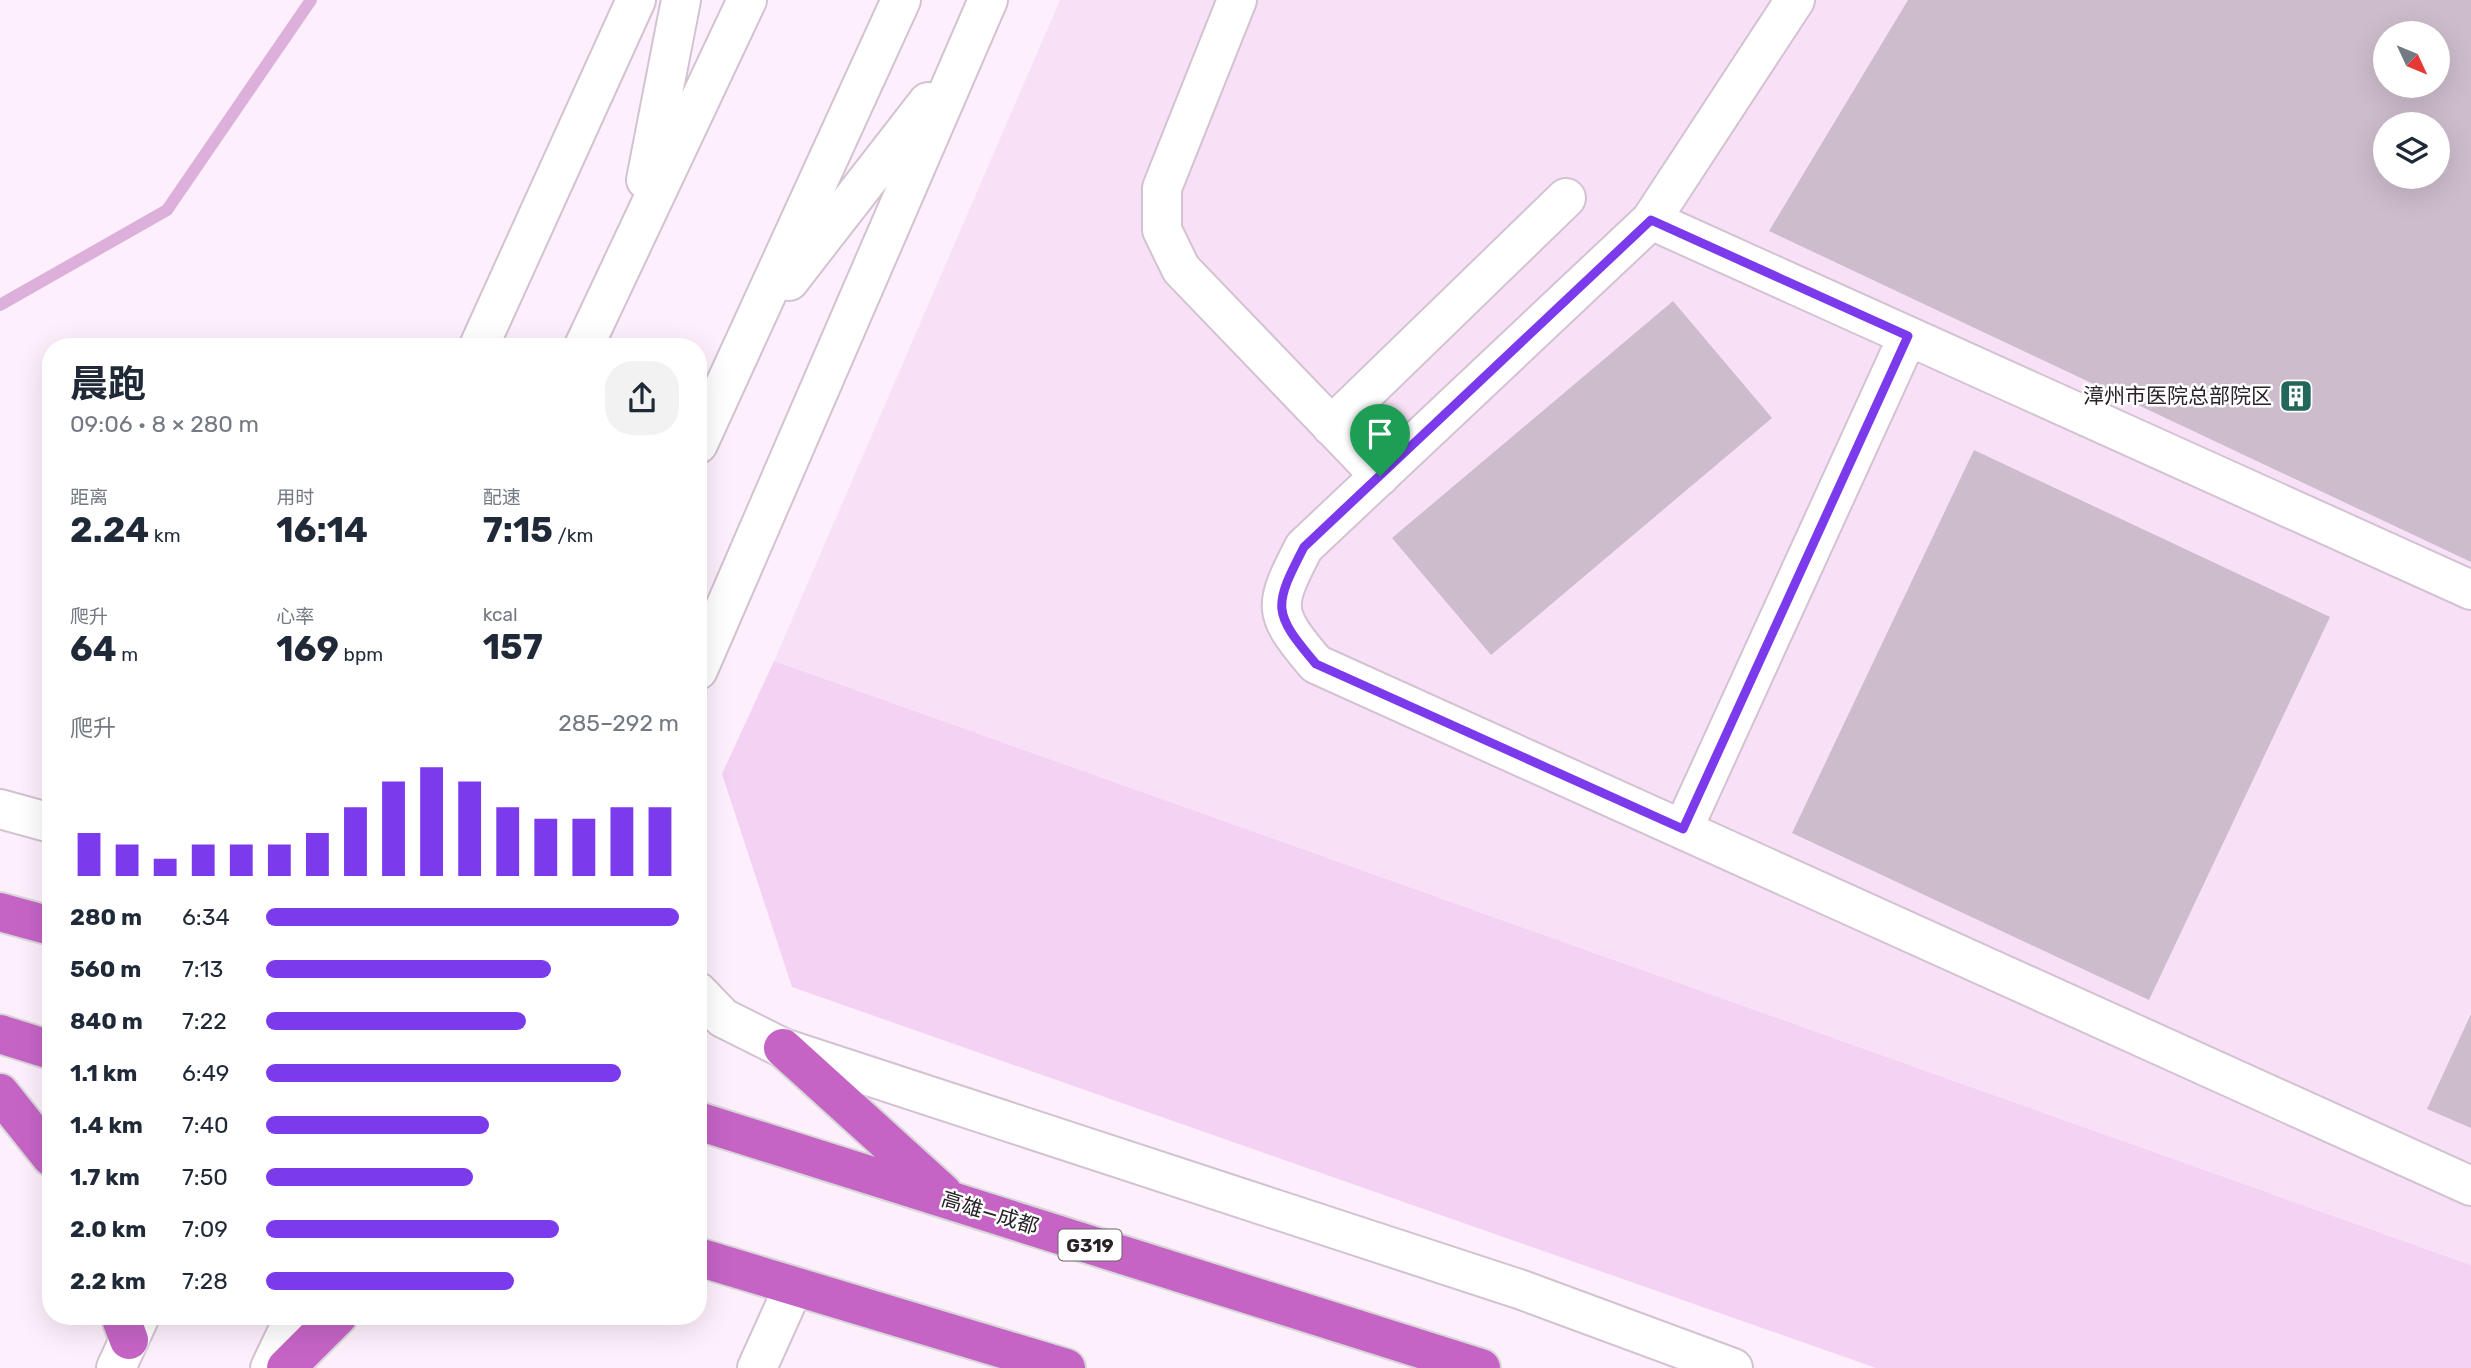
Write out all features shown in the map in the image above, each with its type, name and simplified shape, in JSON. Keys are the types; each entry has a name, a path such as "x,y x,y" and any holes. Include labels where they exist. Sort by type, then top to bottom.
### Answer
{"highway":[{"path":"0,911 42,899"},
{"path":"0,911 42,923"},
{"path":"0,1034 42,1047"},
{"path":"783,1048 952,1201"},
{"path":"0,1093 42,1146"},
{"path":"707,1103 738,1134"},
{"name":"高雄—成都","path":"707,1124 1481,1368"},
{"path":"707,1260 1066,1368"},
{"path":"286,1368 329,1325"}],"street":[{"path":"483,338 636,0"},
{"path":"635,237 681,0"},
{"path":"588,338 747,0"},
{"path":"707,424 901,0"},
{"path":"707,649 988,0"},
{"path":"1237,0 1162,188 1162,230 1181,269 1380,476"},
{"path":"1795,0 1651,220 1304,547 1282,590 1284,627 1316,664 2471,1186"},
{"path":"749,333 962,59"},
{"path":"1331,426 1566,198"},
{"path":"1651,220 2471,590"},
{"path":"1683,829 1908,336"},
{"path":"0,809 42,821"},
{"path":"707,1001 723,1018 783,1048 1522,1290 1733,1368"},
{"path":"757,1368 794,1286"},
{"path":"270,1368 291,1325"}],"shaded area":[{"path":"1060,0 2471,0 2471,1265 774,661"},
{"path":"774,661 2471,1265 2471,1368 1876,1368 792,987 722,774"}],"building":[{"name":"漳州市医院总部院区","path":"1908,0 2471,0 2471,562 1769,231"},
{"path":"1673,301 1772,418 1491,655 1392,538"},
{"path":"1974,450 2330,617 2149,1000 1792,833"},
{"path":"2471,1014 2471,1128 2427,1109"}],"waterway":[{"path":"0,305 167,210 311,0"}],"place":[{"name":"漳州市医院总部院区","path":"2296,396"}],"route":[{"path":"1651,220 1908,336 1683,829 1316,664 1284,627 1282,590 1304,547 1380,476 1651,220"}]}
